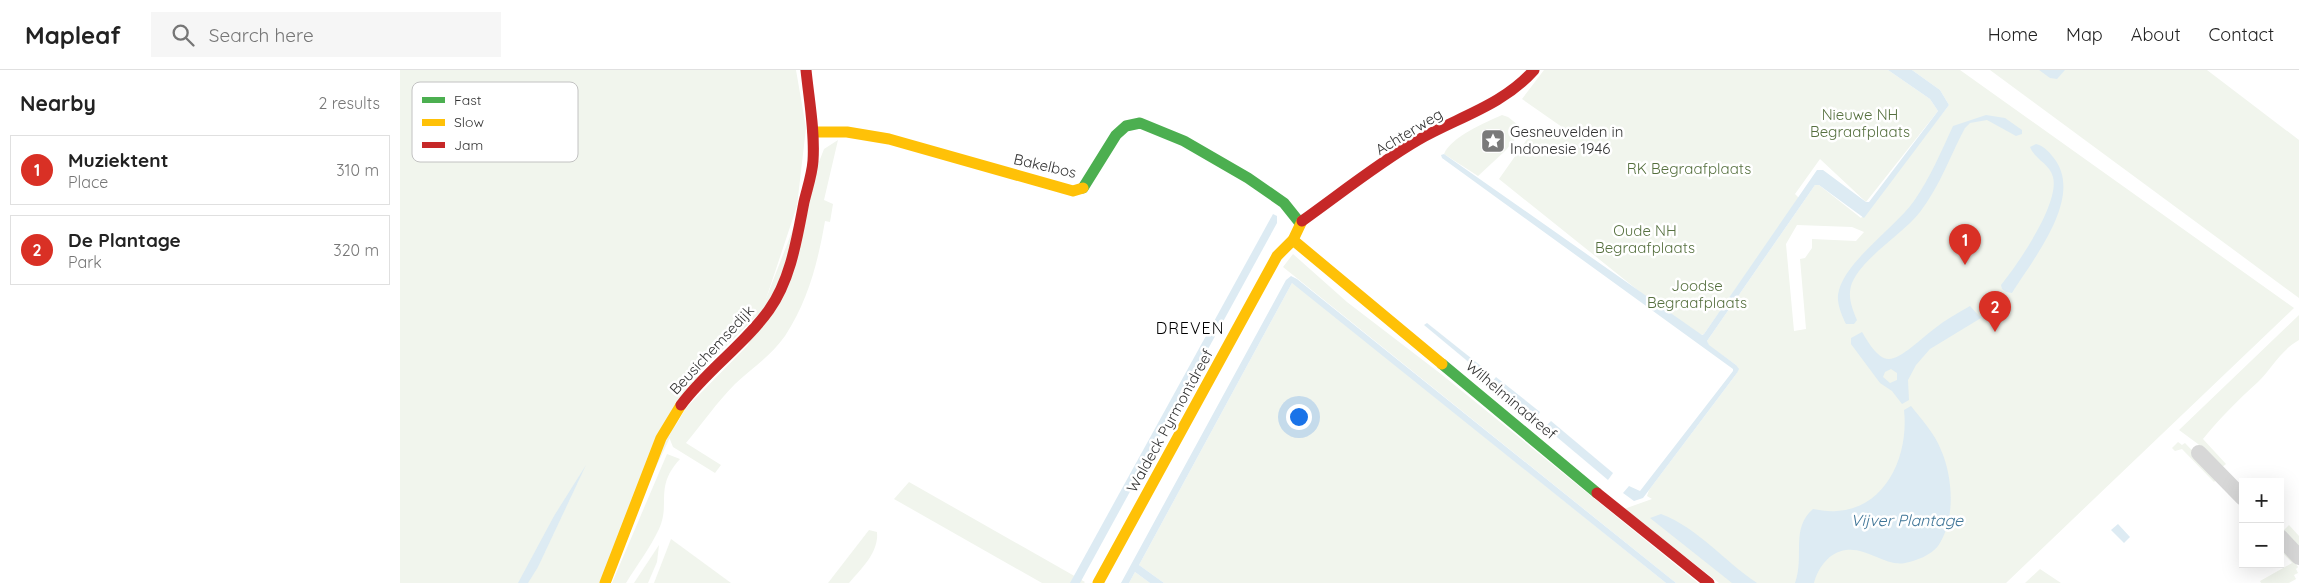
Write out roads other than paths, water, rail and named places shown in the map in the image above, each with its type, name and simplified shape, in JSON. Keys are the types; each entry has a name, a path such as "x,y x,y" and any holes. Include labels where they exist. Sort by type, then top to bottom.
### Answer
{"street":[{"name":"Beusichemsedijk","path":"604,583 640,496 661,438 678,408 697,383 754,329 770,309 783,283 800,226 813,162 814,132 806,70"},
{"name":"Achterweg","path":"1300,223 1419,140 1498,100 1516,88 1534,70"},
{"name":"Bakelbos","path":"814,132 847,132 889,139 1073,191 1082,189 1088,182 1116,135 1126,126 1140,123 1184,141 1248,178 1284,203 1300,223"},
{"name":"Waldeck Pyrmontdreef","path":"1098,583 1278,256 1293,240 1300,223"},
{"name":"Wilhelminadreef","path":"1293,240 1629,520 1709,583"},
{"path":"2199,453 2239,494"},
{"path":"2284,541 2299,557"}],"water":[{"path":"1888,70 1912,70 1940,90 1949,105 1864,218 1819,185 1815,185 1707,341 1709,345 1736,365 1739,369 1737,373 1643,498 1634,501 1623,493 1629,486 1640,491 1733,369 1442,158 1441,155 1444,154 1702,335 1817,170 1823,170 1866,202 1869,202 1938,111 1930,99"},
{"path":"2039,70 2065,70 2057,79 2050,78"},
{"path":"1986,115 2005,118 2022,130 2022,134 2016,136 1987,120 1970,123 1965,128 1939,181 1920,212 1857,273 1852,283 1850,297 1857,320 1854,324 1846,324 1841,314 1838,295 1849,271 1870,246 1914,201 1930,174 1953,126"},
{"path":"2036,144 2045,148 2056,161 2062,176 2063,193 2052,229 2042,247 2012,293 2006,292 2002,289 2001,285 2036,233 2050,202 2053,188 2051,172 2030,147"},
{"path":"1273,214 1277,216 1277,223 1080,583 1070,583"},
{"path":"1291,276 1676,583 1666,583 1292,283 1139,565 1164,583 1150,583 1135,572 1129,583 1121,583 1286,280"},
{"path":"1970,306 1981,318 1930,349 1916,365 1908,380 1909,400 1902,404 1892,391 1880,383 1851,344 1851,338 1862,332 1880,356 1889,359 1894,358 1906,352 1943,323","holes":["1891,369 1897,373 1897,380 1890,383 1883,377 1885,372"]},
{"path":"1427,323 1486,370 1483,374 1424,325"},
{"path":"1496,377 1540,412 1535,419 1492,382"},
{"name":"Vijver Plantage","path":"1911,406 1935,438 1948,473 1951,498 1950,511 1944,536 1938,546 1923,557 1905,563 1891,562 1862,551 1840,551 1829,557 1821,566 1814,583 1795,583 1798,573 1800,534 1806,517 1813,509 1834,511 1854,508 1869,500 1881,489 1891,476 1898,461 1905,427 1904,410"},
{"path":"1551,421 1613,473 1608,480 1545,427"},
{"path":"586,465 538,567 528,583 518,583 554,516"},
{"path":"1661,514 1699,536 1757,583 1732,583 1650,518"},
{"path":"2118,524 2130,537 2124,543 2111,530"}],"place":[{"name":"Gesneuvelden in Indonesie 1946","path":"1493,141"},
{"name":"Muziektent","path":"1965,265"},
{"name":"De Plantage","path":"1995,332"}],"district":[{"name":"DREVEN","path":"1190,328"}],"park label":[{"name":"Nieuwe NH Begraafplaats","path":"1860,124"},
{"name":"RK Begraafplaats","path":"1689,169"},
{"name":"Oude NH Begraafplaats","path":"1645,240"},
{"name":"Joodse Begraafplaats","path":"1697,294"}]}
